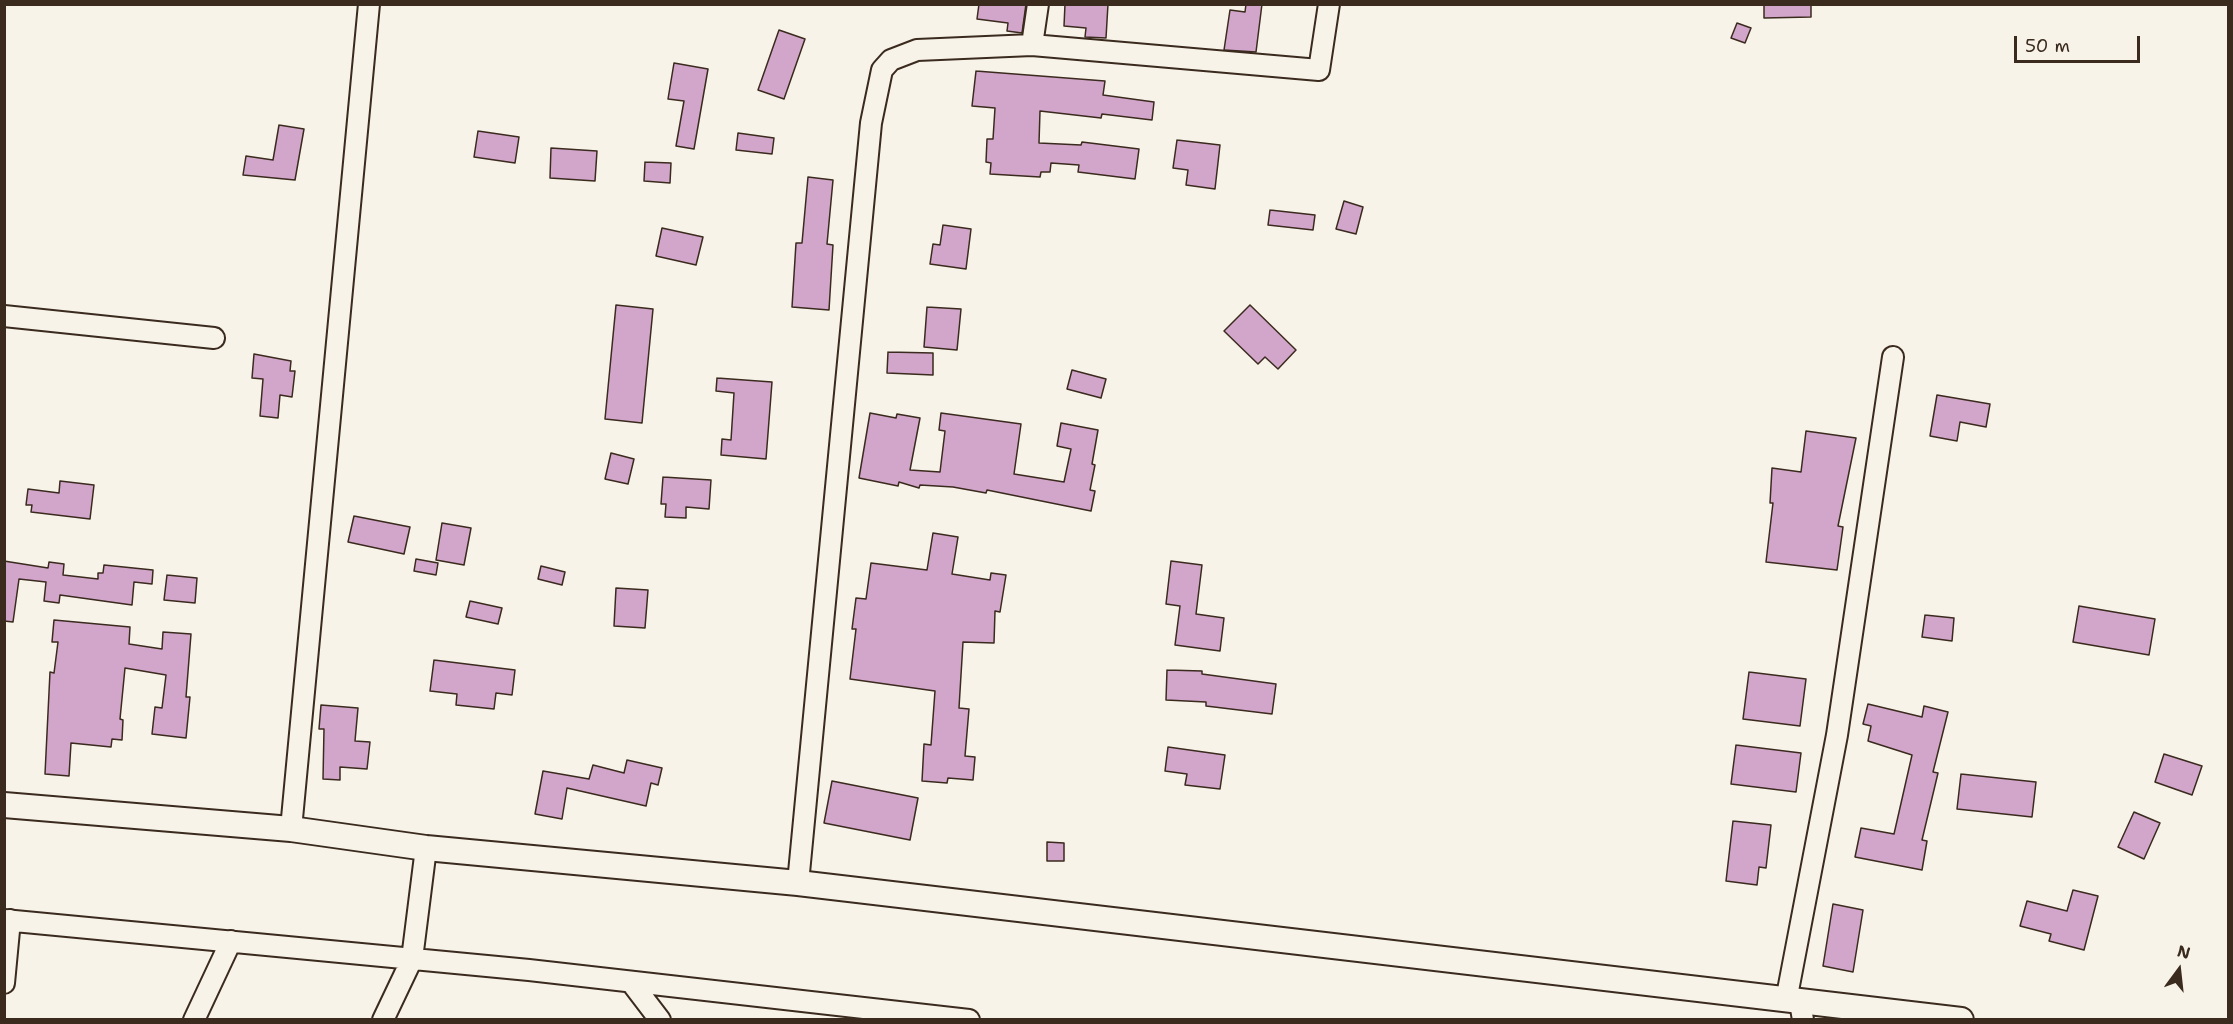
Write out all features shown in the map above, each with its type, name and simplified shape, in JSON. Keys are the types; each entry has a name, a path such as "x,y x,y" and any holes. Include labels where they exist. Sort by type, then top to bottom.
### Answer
{"street":[{"path":"291,829 369,4"},
{"path":"1032,45 1038,4"},
{"path":"798,883 871,123 882,70 891,60 917,50 1032,45 1141,57 1217,59 1319,70 1329,4"},
{"path":"4,316 214,338"},
{"path":"1796,1008 1893,357"},
{"path":"4,805 291,829 426,848 798,883 1796,1008 1961,1020"},
{"path":"383,1020 412,959 426,848"},
{"path":"4,983 7,920 412,959 960,1019"},
{"path":"194,1020 231,941"},
{"path":"631,982 660,1020"}],"building":[{"path":"979,4 1026,4 1022,33 1007,31 1008,23 977,19"},
{"path":"1065,4 1108,4 1106,38 1085,37 1086,28 1064,26"},
{"path":"1246,4 1262,4 1256,52 1224,50 1230,10 1245,12"},
{"path":"1764,4 1811,4 1811,17 1764,18"},
{"path":"1737,23 1751,28 1745,43 1731,38"},
{"path":"779,30 805,39 784,99 758,90"},
{"path":"674,63 708,69 694,149 676,146 684,101 668,99"},
{"path":"976,71 1105,81 1103,95 1154,102 1152,120 1102,114 1101,118 1040,111 1039,143 1081,145 1082,142 1139,149 1135,179 1078,172 1079,165 1051,163 1050,172 1041,172 1040,177 990,174 991,163 986,162 987,139 993,139 995,108 972,106"},
{"path":"279,125 304,129 295,180 243,175 246,156 273,160"},
{"path":"478,131 519,137 515,163 474,157"},
{"path":"738,133 774,138 772,154 736,150"},
{"path":"1177,140 1220,145 1215,189 1186,185 1188,170 1173,168"},
{"path":"551,148 597,151 595,181 550,178"},
{"path":"645,162 671,163 670,183 644,181"},
{"path":"808,177 833,180 827,244 833,245 829,310 792,307 796,243 802,243"},
{"path":"1344,201 1363,207 1356,234 1336,229"},
{"path":"1270,210 1315,215 1313,230 1268,225"},
{"path":"943,225 971,229 966,269 930,264 933,244 940,245"},
{"path":"662,228 703,237 696,265 656,256"},
{"path":"616,305 653,309 642,423 605,419"},
{"path":"1250,305 1296,350 1278,369 1265,357 1258,364 1224,331"},
{"path":"927,307 961,309 957,350 924,347"},
{"path":"888,352 933,353 933,375 887,373"},
{"path":"254,354 291,361 290,371 295,371 292,397 280,395 278,418 260,416 263,379 252,378"},
{"path":"1072,370 1106,379 1101,398 1067,389"},
{"path":"717,378 772,382 766,459 721,455 722,439 731,440 734,393 716,391"},
{"path":"1937,395 1990,404 1986,427 1960,422 1957,441 1930,436"},
{"path":"870,413 896,418 897,414 920,418 910,470 940,472 945,431 939,430 941,413 1021,424 1014,474 1064,482 1071,449 1057,446 1061,423 1098,430 1092,464 1095,465 1090,490 1095,491 1091,511 987,490 986,493 953,487 920,485 919,488 899,482 898,486 859,478"},
{"path":"1806,431 1856,438 1838,526 1843,527 1837,570 1766,562 1773,503 1770,503 1772,468 1801,472"},
{"path":"611,453 634,459 628,484 605,479"},
{"path":"663,477 711,480 709,509 686,507 686,518 665,517 666,504 661,504"},
{"path":"60,481 94,485 90,519 31,512 32,505 26,505 28,489 59,493"},
{"path":"354,516 410,527 404,554 348,542"},
{"path":"442,523 471,528 464,565 436,560"},
{"path":"933,533 958,537 952,574 990,580 991,573 1006,575 1000,612 995,611 994,643 963,642 959,708 969,709 965,756 975,757 973,780 948,778 947,783 922,781 924,744 931,745 935,691 850,679 856,629 852,629 856,598 866,599 871,563 927,570"},
{"path":"416,559 438,563 436,575 414,571"},
{"path":"4,561 48,568 49,562 64,564 63,575 98,579 98,573 103,573 104,565 153,570 152,584 134,582 132,605 60,595 59,603 44,601 46,582 19,579 13,622 4,621"},
{"path":"1171,561 1202,565 1196,614 1224,618 1220,651 1175,645 1180,606 1166,604"},
{"path":"541,566 565,572 562,585 538,579"},
{"path":"167,575 197,578 195,603 164,600"},
{"path":"616,588 648,590 645,628 614,626"},
{"path":"470,601 502,608 498,624 466,617"},
{"path":"2079,606 2155,619 2149,655 2073,642"},
{"path":"1925,615 1954,618 1952,641 1922,637"},
{"path":"54,620 130,627 129,644 162,649 163,632 191,634 186,697 190,697 186,738 152,734 155,707 162,708 166,675 125,668 120,719 123,720 122,740 112,739 111,747 71,743 69,776 45,774 50,672 54,673 58,642 52,642"},
{"path":"434,660 515,670 512,695 496,693 494,709 456,705 457,694 430,691"},
{"path":"1167,670 1202,671 1202,674 1276,684 1272,714 1206,706 1206,702 1166,700"},
{"path":"1749,672 1806,679 1800,726 1743,719"},
{"path":"1868,704 1922,717 1924,706 1948,712 1933,772 1938,773 1922,840 1927,841 1922,870 1855,857 1861,828 1894,834 1912,755 1868,741 1871,726 1863,724"},
{"path":"321,705 358,708 355,741 370,742 367,769 340,767 340,780 323,779 324,729 319,729"},
{"path":"1736,745 1801,753 1796,792 1731,784"},
{"path":"1168,747 1225,755 1220,789 1185,785 1187,774 1165,771"},
{"path":"2164,754 2202,766 2192,795 2155,782"},
{"path":"627,760 662,768 658,785 651,783 646,806 567,788 562,819 535,814 543,771 589,779 593,765 624,773"},
{"path":"1961,774 2036,782 2032,817 1957,809"},
{"path":"832,781 918,798 910,840 824,823"},
{"path":"2134,812 2160,823 2144,859 2118,847"},
{"path":"1733,821 1771,825 1766,868 1759,867 1757,885 1726,881"},
{"path":"1047,842 1064,843 1064,861 1047,861"},
{"path":"2073,890 2098,896 2084,950 2049,941 2051,934 2020,926 2027,901 2067,911"},
{"path":"1833,904 1863,910 1853,972 1823,966"}]}
